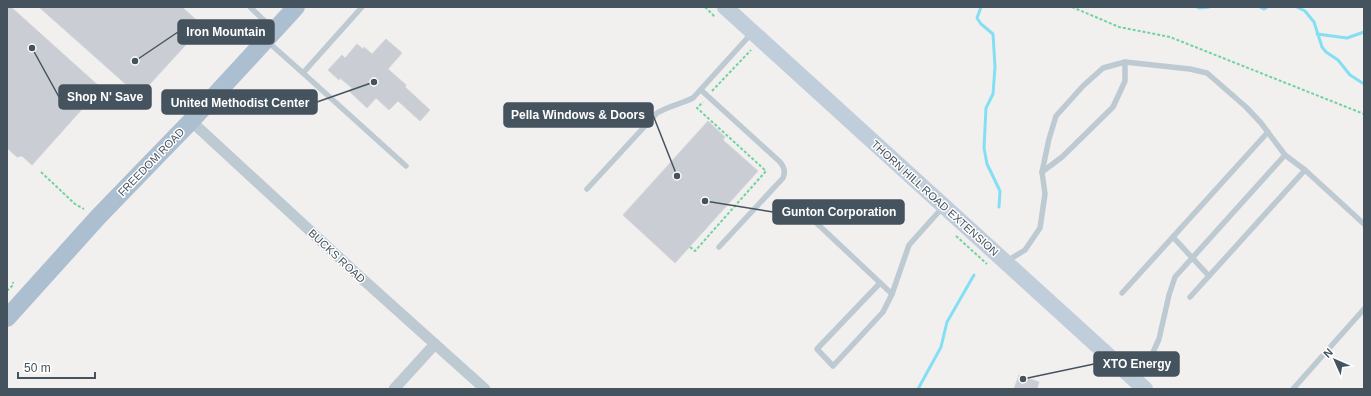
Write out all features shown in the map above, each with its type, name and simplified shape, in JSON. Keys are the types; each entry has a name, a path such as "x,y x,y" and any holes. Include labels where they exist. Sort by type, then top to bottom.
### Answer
{"main road":[{"name":"FREEDOM ROAD","path":"7,318 99,216 191,121 271,36 296,7"}],"street":[{"name":"THORN HILL ROAD EXTENSION","path":"725,7 1145,389"},
{"name":"BUCKS ROAD","path":"191,121 485,389"},
{"path":"394,389 435,344"}],"lane":[{"path":"250,7 271,36 303,73 406,166"},
{"path":"303,73 362,7"},
{"path":"587,189 657,113 663,109 693,98 753,32"},
{"path":"1042,172 1062,158 1113,108 1125,81 1125,62"},
{"path":"1005,262 1025,250 1040,228 1044,194 1042,172 1049,138 1056,116 1083,86 1103,68 1125,62 1190,69 1207,73 1246,106 1285,155 1305,170 1364,224"},
{"path":"701,90 779,161 785,174 719,247"},
{"path":"1122,293 1268,132"},
{"path":"1128,374 1150,359 1159,339 1169,295 1175,278 1285,155"},
{"path":"1190,297 1305,170"},
{"path":"880,282 817,349 833,366 883,312 892,294 909,245 944,206"},
{"path":"807,214 892,294"},
{"path":"1173,237 1209,276"},
{"path":"1293,389 1364,309"}],"path":[{"path":"1072,7 1119,27 1170,37 1364,114"},
{"path":"690,246 695,251 766,171 697,108 751,50"},
{"path":"41,172 75,204 84,209"},
{"path":"7,291 13,285 13,282"}],"building":[{"path":"7,7 11,7 101,88 32,165 22,156 17,157 7,148"},
{"path":"39,7 182,7 203,26 139,96"},
{"path":"386,39 402,53 388,69 430,110 420,121 398,101 389,110 376,98 367,108 349,91 352,88 340,78 339,80 328,70 342,55 345,58 357,44 363,49 364,47 372,54"},
{"path":"708,121 725,137 723,140 758,171 675,263 623,215"},
{"path":"1019,375 1039,382 1037,389 1014,389"}],"waterway":[{"path":"981,7 977,18 981,24 993,34 995,67 993,94 986,108 984,148 987,164 1000,191 999,207"},
{"path":"1197,7 1209,7"},
{"path":"1260,7 1264,9 1267,7"},
{"path":"1297,7 1305,11 1314,22 1322,47 1326,52 1338,60 1350,75 1364,84"},
{"path":"1317,34 1347,38 1364,32"},
{"path":"918,389 941,347 947,322 974,275"}],"place":[{"name":"Shop N' Save","path":"32,48"},
{"name":"Iron Mountain","path":"135,61"},
{"name":"United Methodist Center","path":"374,82"},
{"name":"Pella Windows & Doors","path":"677,176"},
{"name":"Gunton Corporation","path":"705,201"},
{"name":"XTO Energy","path":"1023,379"}]}
